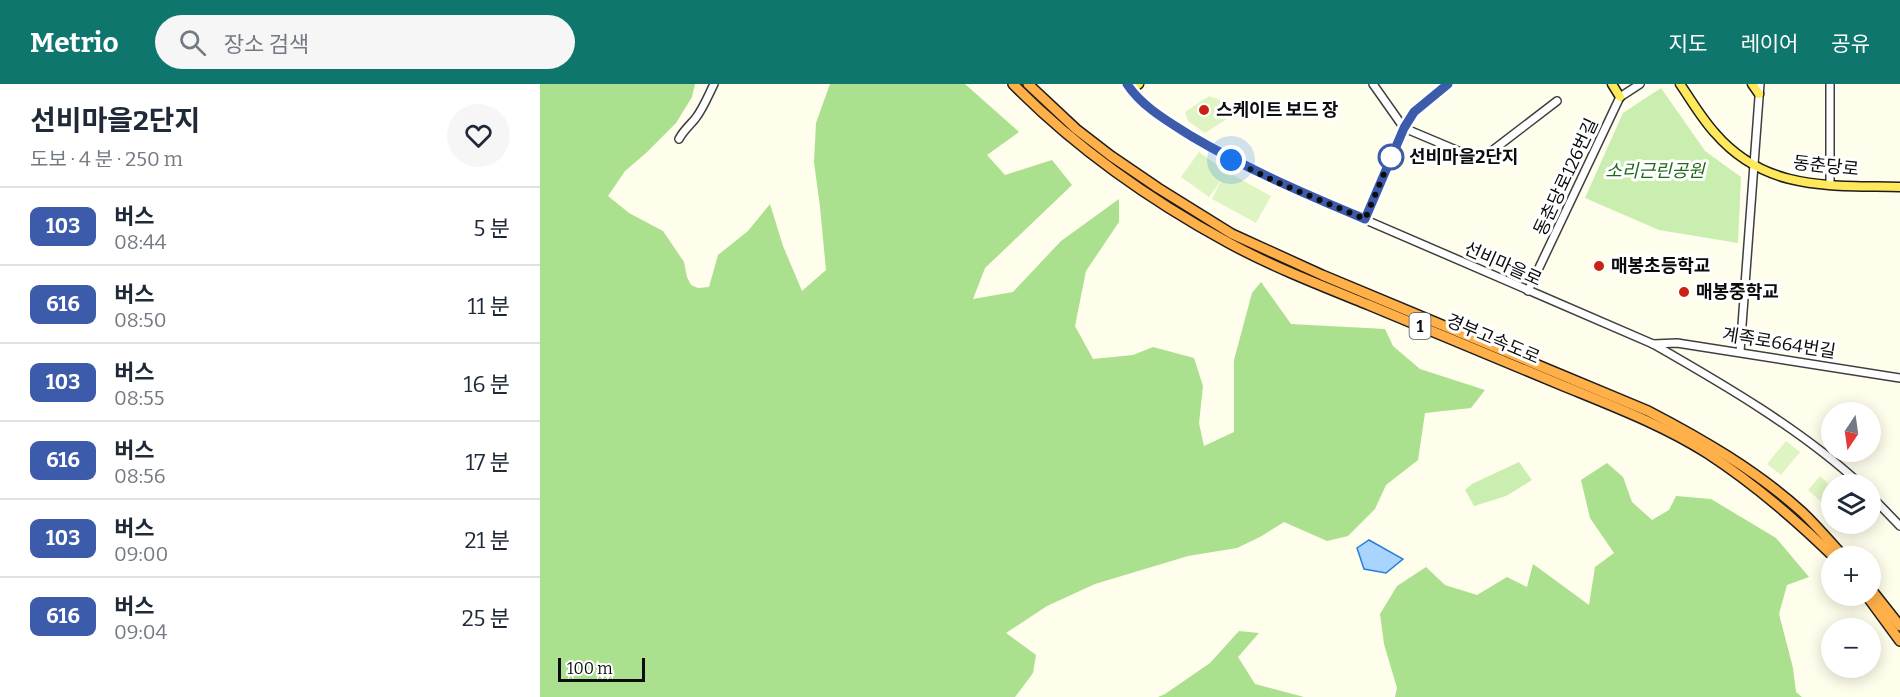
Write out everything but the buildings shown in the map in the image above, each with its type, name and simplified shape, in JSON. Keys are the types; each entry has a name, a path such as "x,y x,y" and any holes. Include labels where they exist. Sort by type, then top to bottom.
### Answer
{"highway":[{"name":"경부고속도로","path":"1013,84 1071,139 1112,170 1154,199 1229,243 1319,284 1664,429 1706,453 1758,490 1798,521 1823,546"},
{"name":"경부고속도로","path":"1028,84 1076,129 1111,156 1232,234 1322,275 1648,411 1726,455 1803,513 1834,546"},
{"path":"1881,602 1900,626"},
{"path":"1874,606 1900,641"}],"main road":[{"path":"1129,87 1139,84"},
{"path":"1365,219 1404,128 1414,112 1448,84"},
{"path":"1612,84 1620,97"},
{"name":"동춘당로","path":"1680,84 1715,134 1741,158 1755,166 1790,181 1830,185 1900,187"},
{"path":"1752,84 1759,94"}],"street":[{"path":"679,139 702,109 714,84"},
{"path":"1373,84 1404,128 1480,160 1557,101"},
{"path":"1620,97 1640,84"},
{"path":"1740,352 1760,84"},
{"path":"1830,84 1830,185"},
{"name":"선비마을로","path":"1129,87 1149,107 1173,125 1231,160 1294,190 1653,344 1695,368 1808,441 1848,474"},
{"name":"동춘당로126번길","path":"1528,291 1620,97"},
{"name":"계족로664번길","path":"1653,344 1677,343 1900,378"},
{"path":"1881,506 1900,526"}],"green space":[{"path":"540,84 695,84 692,97 676,123 625,171 608,196 629,213 663,231 684,262 691,285 698,288 709,287 718,255 748,231 770,204 783,246 802,291 826,270 814,162 816,123 830,84 965,84 1019,132 987,155 1005,175 1052,160 1072,185 985,268 973,299 1013,292 1061,241 1119,199 1119,222 1086,271 1075,326 1093,359 1133,355 1153,347 1194,358 1203,386 1199,423 1204,446 1234,432 1234,360 1252,293 1261,282 1291,324 1385,329 1393,346 1420,369 1485,390 1471,408 1425,413 1418,460 1386,485 1375,509 1348,536 1327,541 1284,522 1237,548 1188,556 1095,584 1047,606 1006,633 1036,655 1033,673 1015,697 540,697"},
{"name":"소리근린공원","path":"1661,88 1705,151 1741,177 1738,243 1659,230 1585,198 1623,113"},
{"name":"스케이트 보드 장","path":"1209,96 1220,100 1230,117 1205,133 1188,121 1185,112"},
{"path":"1199,152 1227,172 1271,196 1256,223 1212,199 1222,179 1209,197 1181,177"},
{"path":"1786,441 1800,452 1781,475 1767,464"},
{"path":"1519,462 1532,480 1506,496 1474,506 1465,490 1472,484"},
{"path":"1607,463 1623,477 1632,502 1652,520 1669,510 1676,496 1711,499 1776,538 1809,577 1787,585 1779,614 1793,668 1796,692 1802,697 1395,697 1397,688 1384,644 1380,614 1397,586 1426,567 1445,585 1477,595 1507,577 1527,587 1533,564 1589,605 1595,567 1614,553 1590,518 1581,480"},
{"path":"1820,476 1821,477 1821,502 1808,490"},
{"path":"1239,631 1259,633 1238,657 1255,684 1304,697 1158,697 1210,663"}],"water":[{"path":"1369,540 1403,559 1386,573 1364,569 1357,548"}],"bus line":[{"name":"103","path":"1127,84 1149,107 1173,125 1231,160 1365,219 1404,128 1414,112 1448,84"}],"place":[{"name":"스케이트 보드 장","path":"1204,110"},
{"name":"선비마을2단지","path":"1391,157"},
{"name":"매봉초등학교","path":"1599,266"},
{"name":"매봉중학교","path":"1684,292"}],"route":[{"path":"1231,160 1365,219 1391,157"}]}
